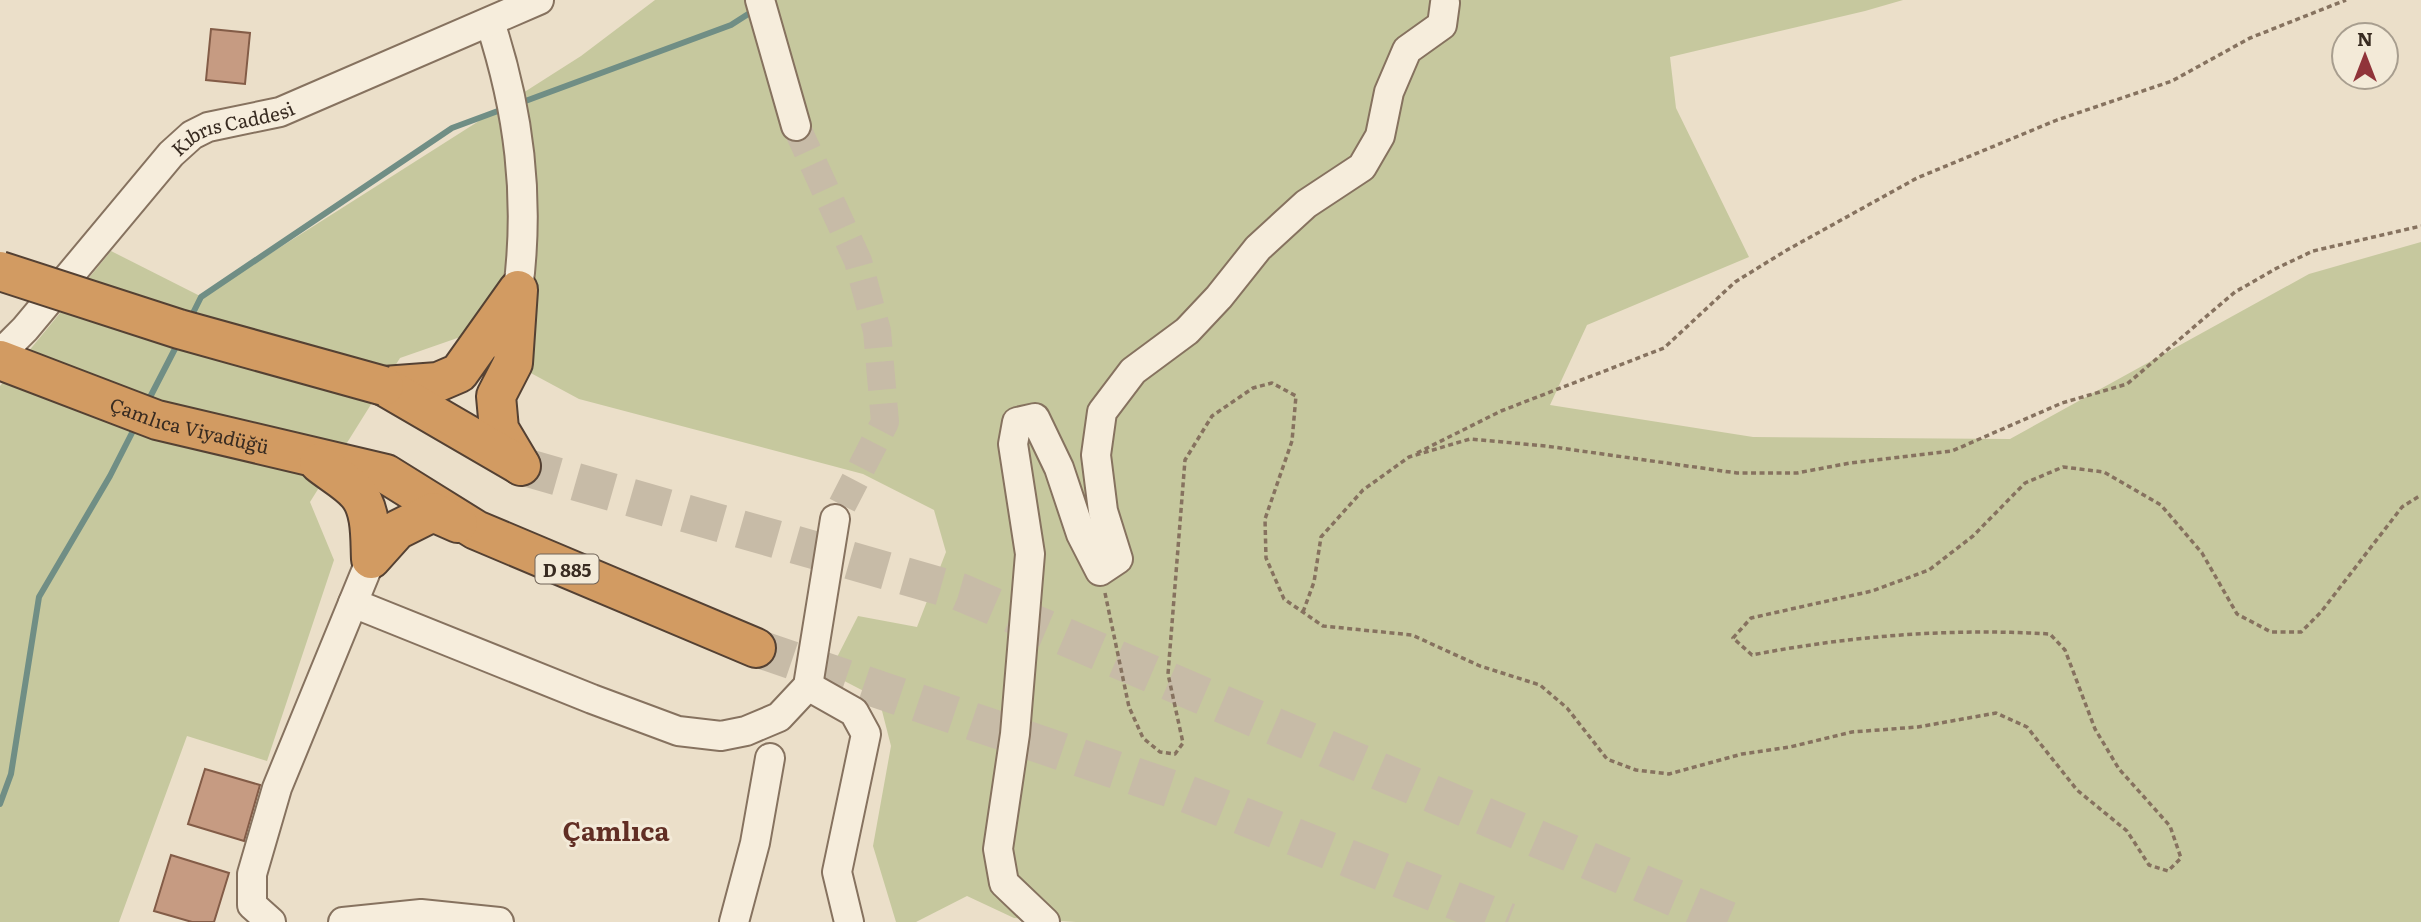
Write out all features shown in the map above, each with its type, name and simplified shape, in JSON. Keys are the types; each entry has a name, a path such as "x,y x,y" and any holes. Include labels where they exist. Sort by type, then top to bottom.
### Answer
{"highway":[{"path":"0,271 179,329 383,386 522,466 499,429 496,396 513,363 518,290"},
{"path":"383,386 438,382 460,373 518,290"},
{"name":"Çamlıca Viyadüğü","path":"0,360 157,420 386,474 476,530"},
{"path":"309,455 358,494 369,527 371,559"},
{"path":"371,559 397,530 433,512 476,530"},
{"name":"D 885","path":"476,530 756,648"}],"street":[{"name":"Kıbrıs Caddesi","path":"0,354 25,330 171,154 192,135 208,127 280,112 539,0"},
{"path":"760,0 796,126"},
{"path":"1045,922 1004,883 998,849 1015,734 1030,555 1013,444 1017,422 1035,418 1059,468 1081,534 1100,571 1118,559 1103,511 1096,455 1102,412 1133,371 1187,331 1219,297 1258,248 1306,204 1362,167 1380,136 1389,92 1407,50 1442,25 1445,3"},
{"path":"490,22 514,116 524,199 523,249 518,290"},
{"path":"353,603 678,732 721,736 746,732 779,717 808,686 835,519"},
{"path":"256,916 252,874 277,788 371,559"},
{"path":"808,686 854,712 866,734 837,872 849,922"},
{"path":"734,922 755,843 770,758"},
{"path":"343,922 422,914 499,922"}],"path":[{"path":"1303,612 1314,582 1321,537 1363,490 1409,457 1501,411 1664,348 1735,282 1917,177 2057,120 2172,81 2250,38 2346,0"},
{"path":"1409,457 1470,439 1546,446 1737,473 1797,473 1850,463 1952,451 2062,403 2127,384 2235,292 2277,268 2313,251 2421,226"},
{"path":"1100,571 1129,707 1143,738 1160,752 1175,754 1184,743 1168,674 1185,460 1212,416 1253,388 1272,383 1296,396 1292,441 1265,519 1266,558 1284,598 1324,626 1412,635 1480,666 1540,685 1567,708 1607,759 1636,770 1669,774 1742,754 1790,747 1852,732 1918,727 1996,713 2027,727 2077,790 2127,831 2149,865 2168,871 2181,858 2170,826 2113,759 2095,729 2065,650 2050,634 1994,630 1815,642 1752,655 1733,638 1751,618 1872,591 1929,570 1973,536 2025,483 2063,467 2104,472 2161,505 2202,554 2237,614 2271,632 2301,632 2321,612 2402,508 2421,495"}],"green space":[{"path":"655,0 1903,0 1670,57 1676,108 1749,257 1587,325 1550,405 1753,437 2010,439 2309,274 2421,242 2421,922 1076,922 1014,918 967,896 916,922 896,922 873,846 891,746 879,699 829,673 858,616 917,627 946,552 934,510 863,474 579,399 527,371 489,327 400,358 310,502 334,560 267,761 187,736 119,922 0,922 0,386 111,251 202,297 581,56"}],"building":[{"path":"211,29 250,33 245,84 206,80"},
{"path":"205,769 260,785 244,841 188,824"},
{"path":"171,855 229,873 214,922 192,922 154,911"}],"waterway":[{"path":"520,103 731,25 756,9"},
{"path":"190,319 201,297 452,128 506,108"},
{"path":"147,403 179,341"},
{"path":"0,804 11,774 39,597 110,476 136,425"}],"tunnel":[{"path":"796,126 858,261 877,331 885,422 835,519"},
{"path":"521,466 960,592 1732,922"},
{"path":"756,648 1187,794 1508,922"}],"district":[{"name":"Çamlıca","path":"616,829"}]}
